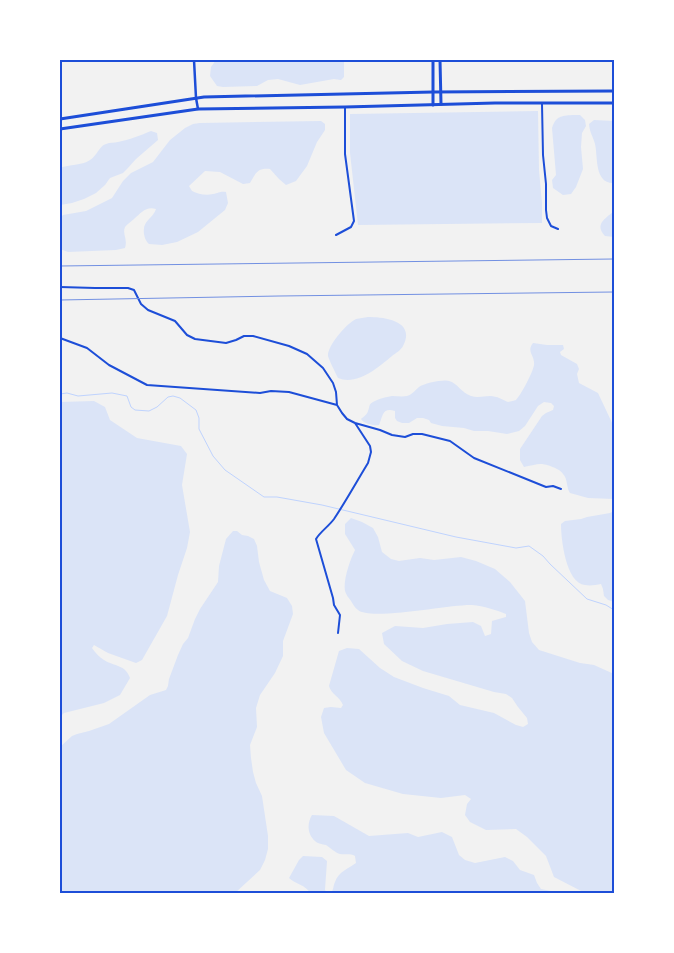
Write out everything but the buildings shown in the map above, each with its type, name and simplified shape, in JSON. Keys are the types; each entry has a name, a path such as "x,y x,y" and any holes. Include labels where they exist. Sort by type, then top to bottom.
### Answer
{"main road":[{"path":"433,60 433,105"},
{"path":"440,60 441,104"},
{"path":"60,119 196,98 614,90"},
{"path":"60,130 198,109 441,104 614,104"}],"street":[{"path":"194,60 198,109"},
{"path":"542,104 547,217 551,226 558,229"},
{"path":"336,235 351,227 354,221 345,154 345,107"},
{"path":"60,287 128,288 134,290 141,304 148,310 175,321 187,335 195,339 226,343 244,336 253,336 299,350 307,354 323,368 333,383 337,405 347,419 392,435 405,437 413,434 422,434 450,441 474,458 546,487 553,486 561,489"},
{"path":"60,338 87,348 109,365 147,385 260,393 271,391 289,392 337,405"},
{"path":"338,633 340,615 334,605 316,537 334,520 368,463 371,452 370,446 355,423"}],"shaded area":[{"path":"216,60 344,60 344,77 341,80 334,79 300,85 278,79 268,80 257,86 223,87 217,86 210,76 211,67"},
{"path":"538,111 542,223 358,225 350,153 350,114"},
{"path":"580,115 585,120 586,126 582,133 581,147 583,169 571,194 563,195 553,188 552,180 556,175 552,128 559,117"},
{"path":"594,120 614,121 614,183 603,179 598,168 595,144 589,124"},
{"path":"321,121 325,124 325,130 317,142 307,166 296,181 286,185 270,169 260,170 250,183 243,184 220,172 205,171 189,186 192,191 205,195 226,192 228,203 225,210 198,232 177,242 162,245 149,244 145,239 144,229 156,209 149,208 141,212 125,227 125,248 68,252 60,249 60,218 63,215 86,211 112,198 123,181 131,173 153,162 170,140 193,124"},
{"path":"151,131 157,133 158,140 123,173 110,178 96,193 72,203 60,205 60,168 87,162 107,143 126,140"},
{"path":"613,212 614,237 605,236 600,226 603,220"},
{"path":"368,317 390,320 402,326 406,338 403,346 367,374 353,379 345,380 338,378 328,356 331,347 338,335 352,321"},
{"path":"533,343 563,345 564,349 560,352 561,355 577,364 579,383 598,393 614,427 614,499 588,498 570,493 566,478 562,472 550,466 539,464 524,467 520,460 520,449 542,416 553,410 554,406 551,403 544,402 538,406 525,426 519,431 507,434 442,426 431,423 423,418 417,418 409,423 402,423 397,421 395,411 391,410 385,411 379,425 369,424 361,419 367,414 370,404 375,401 392,396 407,396 422,386 439,381 452,382 471,396 493,396 508,402 516,400 524,389 534,365 530,349"},
{"path":"94,401 105,407 110,420 137,438 181,446 187,454 182,485 190,532 167,616 142,660 136,663 108,653 94,645 92,648 102,659 122,668 128,673 130,678 120,695 104,703 64,713 60,717 60,402"},
{"path":"614,511 614,602 604,596 601,584 585,585 573,577 566,560 561,524 565,521"},
{"path":"351,518 373,528 378,537 382,552 391,559 399,561 420,558 434,560 461,557 495,569 510,582 525,601 529,633 532,642 539,650 580,663 594,665 614,674 614,893 585,893 554,877 546,856 516,829 486,830 470,822 465,815 467,804 471,799 465,795 441,798 403,794 365,783 346,770 324,733 321,717 324,708 341,708 343,705 329,686 339,651 347,648 359,649 380,668 394,677 449,696 460,705 494,713 523,727 528,724 527,718 512,698 506,694 423,671 402,661 384,644 382,633 395,626 423,628 473,622 481,626 485,636 491,634 492,621 506,617 506,614 490,608 472,605 378,614 358,610 345,591 347,570 355,550 345,534 345,524"},
{"path":"233,531 254,539 264,580 270,591 287,598 292,606 293,614 283,641 283,656 275,673 260,695 256,708 257,727 250,745 253,772 262,796 268,836 268,849 265,860 260,870 235,893 60,893 60,802 62,793 60,792 60,747 72,736 109,724 150,695 166,690 178,655 188,638 195,619 218,582 219,566 226,539"},
{"path":"312,815 334,816 369,836 408,833 418,837 442,832 452,837 459,855 465,860 475,863 505,857 513,861 520,870 534,875 541,889 556,893 331,893 339,875 356,863 355,856 340,854 326,845 315,841 310,835 309,828 309,821"},
{"path":"303,856 322,857 327,861 325,890 327,893 310,893 306,888 289,878"}],"waterway":[{"path":"60,394 67,393 78,396 112,393 127,396 131,407 135,410 149,411 157,407 168,397 180,398 196,410 199,418 199,429 213,456 225,470 264,497 277,497 322,505 456,537 516,548 529,546 543,556 587,599 606,605 614,610"}],"railway":[{"path":"60,266 614,259"},
{"path":"60,300 614,292"}]}
